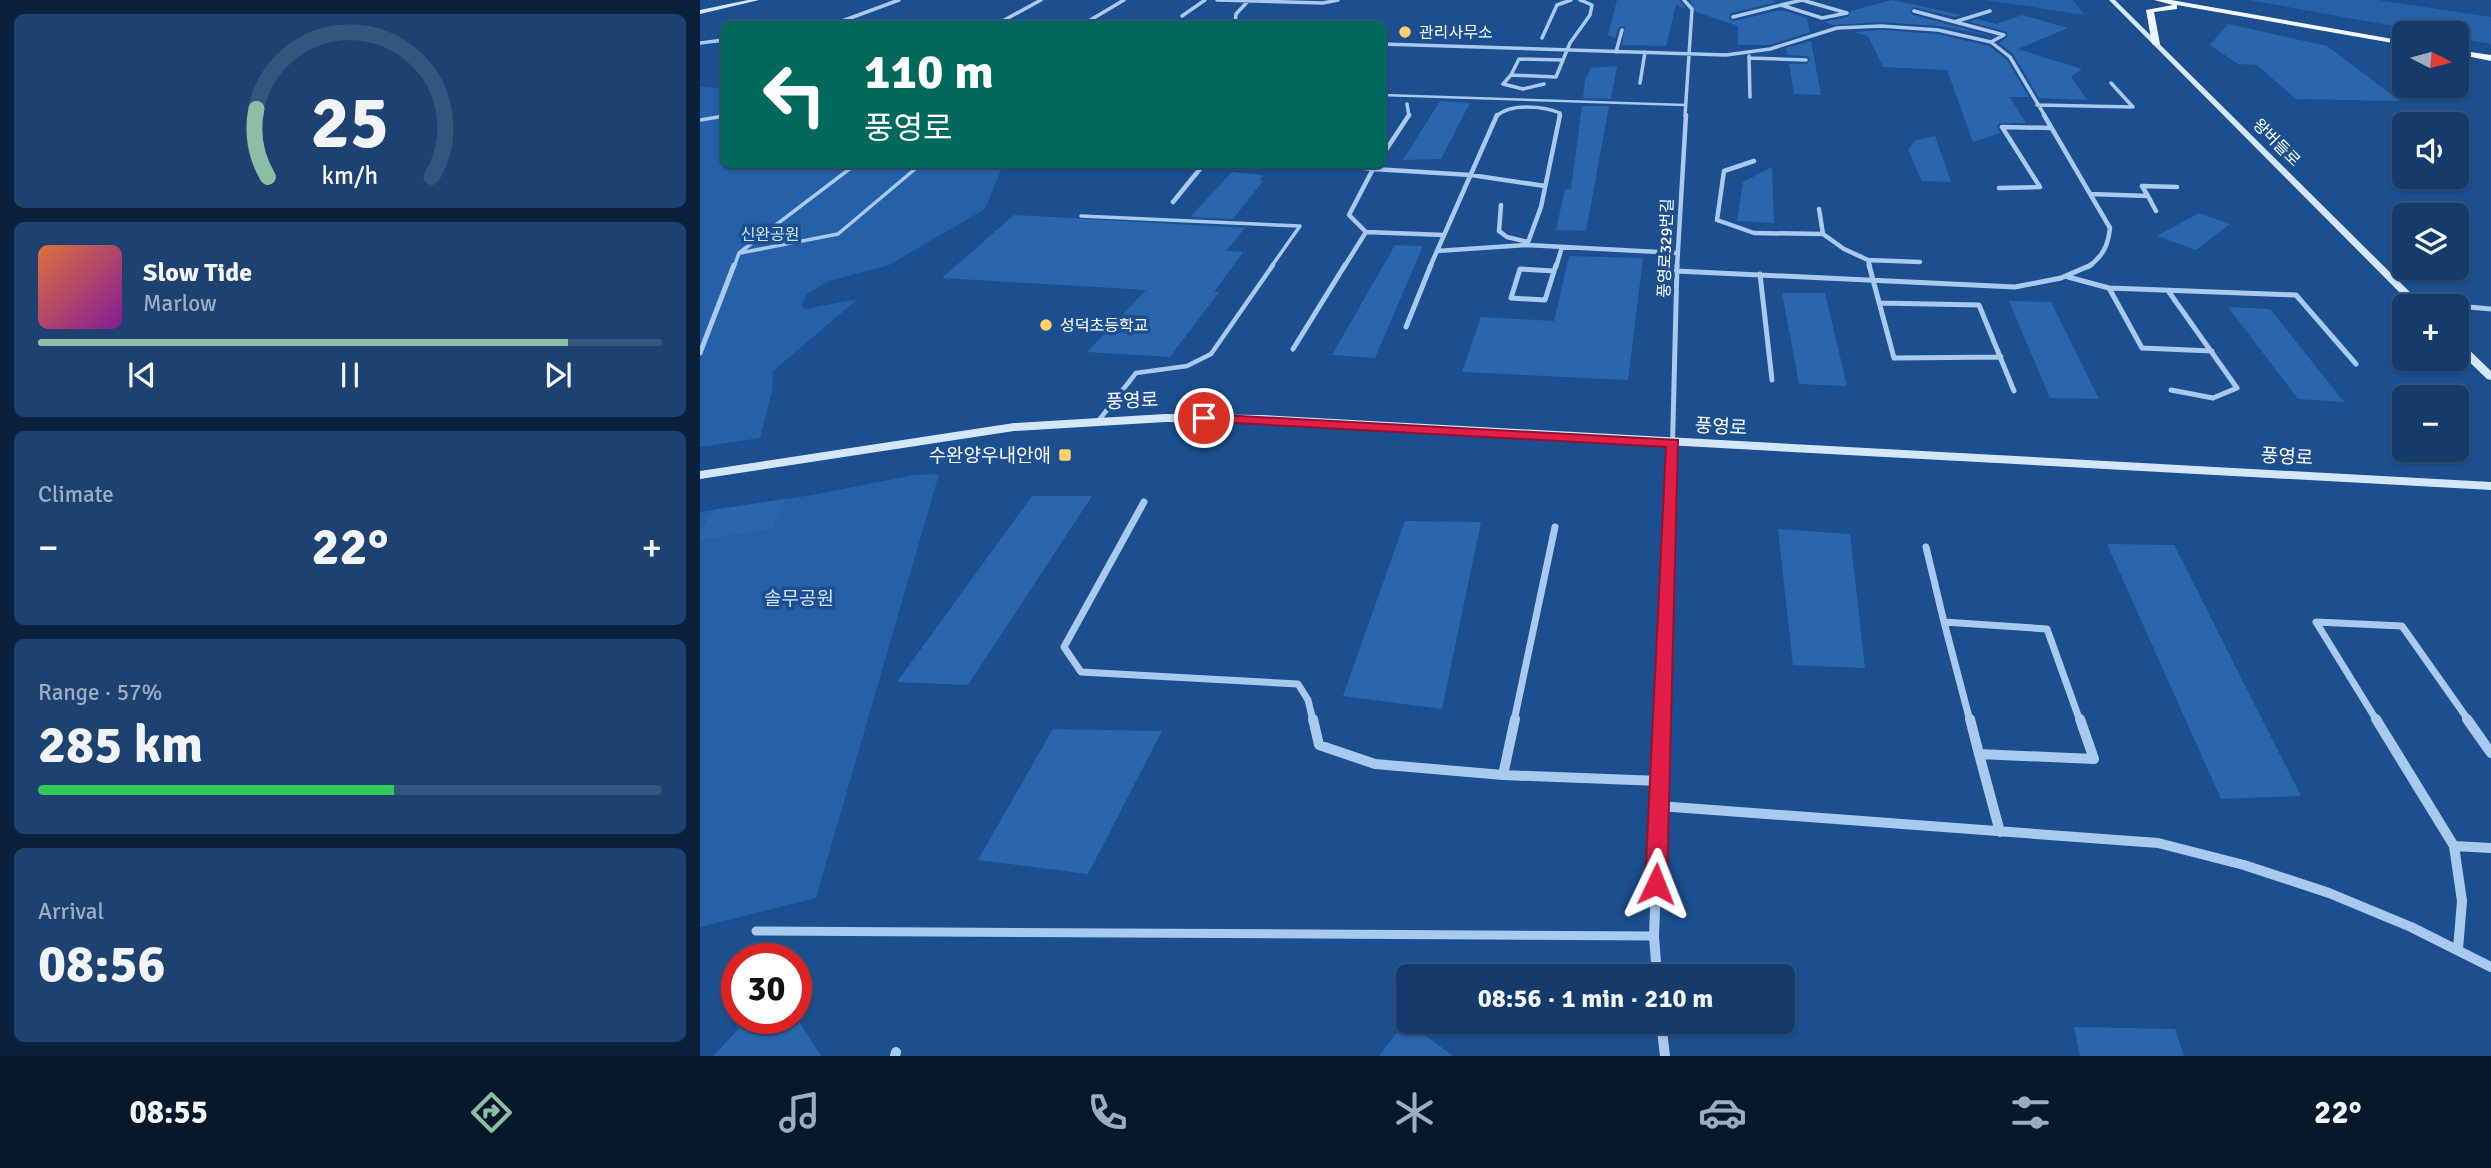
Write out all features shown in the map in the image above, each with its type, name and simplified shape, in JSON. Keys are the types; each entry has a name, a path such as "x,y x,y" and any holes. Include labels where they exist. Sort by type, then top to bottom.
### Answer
{"main road":[{"path":"700,12 756,0"},
{"name":"왕버들로","path":"2112,0 2408,294"},
{"path":"2158,0 2392,41"},
{"path":"2208,0 2392,32"},
{"path":"2156,44 2150,12 2152,8 2227,12"},
{"path":"2469,45 2491,49"},
{"path":"2469,54 2491,58"},
{"path":"2469,356 2491,377"},
{"name":"풍영로","path":"700,475 1014,427 1099,420 1262,419 2491,486"}],"street":[{"path":"842,21 898,0"},
{"path":"1002,21 1041,0"},
{"path":"1089,21 1124,0"},
{"path":"1182,16 1205,0"},
{"path":"1217,0 1323,3 1338,0"},
{"path":"1235,21 1236,14 1249,0"},
{"path":"1542,38 1556,5 1571,0"},
{"path":"1511,75 1556,76 1566,50 1592,11 1592,5 1580,0"},
{"name":"풍영로329번길","path":"1656,964 1654,936 1673,443 1676,253 1692,9 1684,0"},
{"path":"1733,17 1802,0 1847,13 1822,18"},
{"path":"1780,5 1822,18 1837,28"},
{"path":"1914,11 2004,36 1991,42"},
{"path":"1954,22 1990,11"},
{"path":"1676,271 2015,287 2067,277 2088,268 2100,258 2110,239 2110,228 2010,57 1991,42 1938,30 1837,28 1749,55"},
{"path":"1616,52 1622,30"},
{"path":"700,43 721,40"},
{"path":"1386,44 1749,55 1806,60"},
{"path":"1640,83 1645,52"},
{"path":"1749,55 1750,97"},
{"path":"1544,84 1533,89 1510,89 1503,84 1519,59 1562,60"},
{"path":"2037,104 2133,107 2111,83"},
{"path":"1386,95 1684,106"},
{"path":"1386,150 1408,120 1410,109 1407,104"},
{"path":"1406,327 1498,113 1519,108 1555,110 1560,113 1560,118 1545,186 1527,243"},
{"path":"700,120 721,117"},
{"path":"1999,188 2040,187 2002,127 2051,128"},
{"path":"1754,161 1724,171 1717,220 1725,226 1756,232 1823,234 1844,249 1868,260 1920,262"},
{"path":"700,353 739,253 851,168"},
{"path":"739,253 838,234 916,168"},
{"path":"1172,202 1201,168"},
{"path":"1374,168 1349,215 1366,232 1444,235"},
{"path":"1386,168 1471,175 1545,186"},
{"path":"2155,211 2142,186 2177,187"},
{"path":"2091,194 2148,195"},
{"path":"1501,205 1499,231 1507,237 1527,243 1676,253"},
{"path":"1819,209 1823,234"},
{"path":"1293,349 1366,232"},
{"path":"1437,251 1496,249 1527,243"},
{"path":"1554,271 1520,270 1511,298 1545,300 1562,247"},
{"path":"1868,260 1894,358 2001,358"},
{"path":"1760,274 1772,380"},
{"path":"2067,277 2109,288 2296,295 2356,364"},
{"path":"2109,288 2142,348 2212,351"},
{"path":"2169,292 2237,388 2213,398 2171,390"},
{"path":"1879,303 1979,305 2014,391"},
{"path":"2469,307 2491,309"},
{"path":"1144,502 1064,647 1081,672 1298,684 1308,700 1319,745 1375,764 1503,775 1660,781"},
{"path":"1503,775 1555,527"},
{"path":"1927,547 1944,622 2000,832"},
{"path":"1944,622 2047,629 2094,760 1979,754"},
{"path":"2458,948 2462,901 2454,846 2316,622 2402,626 2491,752"},
{"path":"1659,806 2158,843 2237,862 2363,904 2458,948 2491,967"},
{"path":"2454,846 2491,848"},
{"path":"756,931 1654,936"},
{"path":"1662,1034 1665,1056"}],"lane":[{"path":"1081,216 1300,226 1211,354 1187,366 1136,373 1099,420"}],"green space":[{"path":"1985,0 2073,0 2085,15"},
{"path":"2249,0 2378,0 2491,17 2491,44 2469,40 2469,21 2392,21 2392,26"},
{"name":"신완공원","path":"700,87 721,88 721,168 1002,168 985,209 889,265 829,281 806,295 802,304 805,309 858,299 773,371 772,392 760,438 700,447"},
{"name":"솔무공원","path":"939,474 816,898 700,927 700,512 812,495 914,475"}],"building":[{"path":"1617,0 1680,0 1686,9 1676,5 1666,46 1622,45 1625,26 1619,27 1615,38 1608,35"},
{"path":"1690,0 1773,0 1777,2 1731,13 1729,19 1734,21 1781,10 1807,18 1810,32 1769,45 1738,45 1738,26 1696,12"},
{"path":"1892,0 1961,15 1955,17 1914,7 1910,11 1913,15 1992,36 1939,26 1881,22 1833,25 1824,22 1848,17 1851,11"},
{"path":"2022,15 2068,28 2018,49 2082,69 2071,77 2087,100 2039,98 2013,54 1999,43 2007,38 2007,32 1970,22 1977,19 1996,24"},
{"path":"2228,24 2327,46 2392,95 2392,98 2400,101 2296,99 2257,65 2238,64 2210,45"},
{"path":"1881,30 1937,34 1989,46 2007,60 2029,97 2010,97 2026,123 2000,123 1997,126 2000,133 1973,142 1947,70 1883,67 1868,36 1854,32"},
{"path":"1811,41 1821,95 1794,94 1789,64 1807,64 1810,59 1807,56 1787,55 1786,48"},
{"path":"1617,66 1611,99 1583,98 1585,80 1591,68"},
{"path":"1440,101 1470,103 1441,159 1403,160"},
{"path":"1582,106 1609,106 1586,231 1556,230 1565,189 1571,189"},
{"path":"1935,136 1951,182 1922,181 1908,150 1916,140"},
{"path":"1772,167 1774,223 1737,221 1743,182"},
{"path":"1232,172 1263,175 1259,180 1263,181 1233,219 1190,217"},
{"path":"2199,213 2230,224 2196,250 2157,236"},
{"path":"1014,215 1245,228 1226,251 1243,252 1214,292 1219,292 1170,357 1087,352 1146,290 942,278"},
{"path":"1395,245 1423,246 1375,358 1332,355"},
{"path":"1569,256 1643,258 1628,380 1462,372 1481,317 1554,321"},
{"path":"1782,293 1825,293 1847,386 1799,384"},
{"path":"2009,301 2051,302 2099,399 2050,398"},
{"path":"2228,307 2270,309 2344,402 2298,399"},
{"path":"1032,496 1092,496 968,685 897,682"},
{"path":"785,499 771,529 700,540 700,534 713,510"},
{"path":"1405,521 1481,522 1442,709 1343,696"},
{"path":"1778,529 1850,534 1865,668 1793,665"},
{"path":"2107,544 2174,545 2301,796 2221,799"},
{"path":"1053,729 1162,731 1088,874 978,860"},
{"path":"2074,1027 2175,1029 2184,1056 2080,1056"},
{"path":"734,1034 807,1034 821,1056 713,1056"},
{"path":"1396,1034 1423,1034 1453,1056 1379,1056"}],"place":[{"name":"관리사무소","path":"1405,32"},
{"name":"성덕초등학교","path":"1046,325"},
{"name":"수완양우내안애","path":"1065,455"}],"route":[{"path":"1204,418 1673,443 1656,884"}]}
